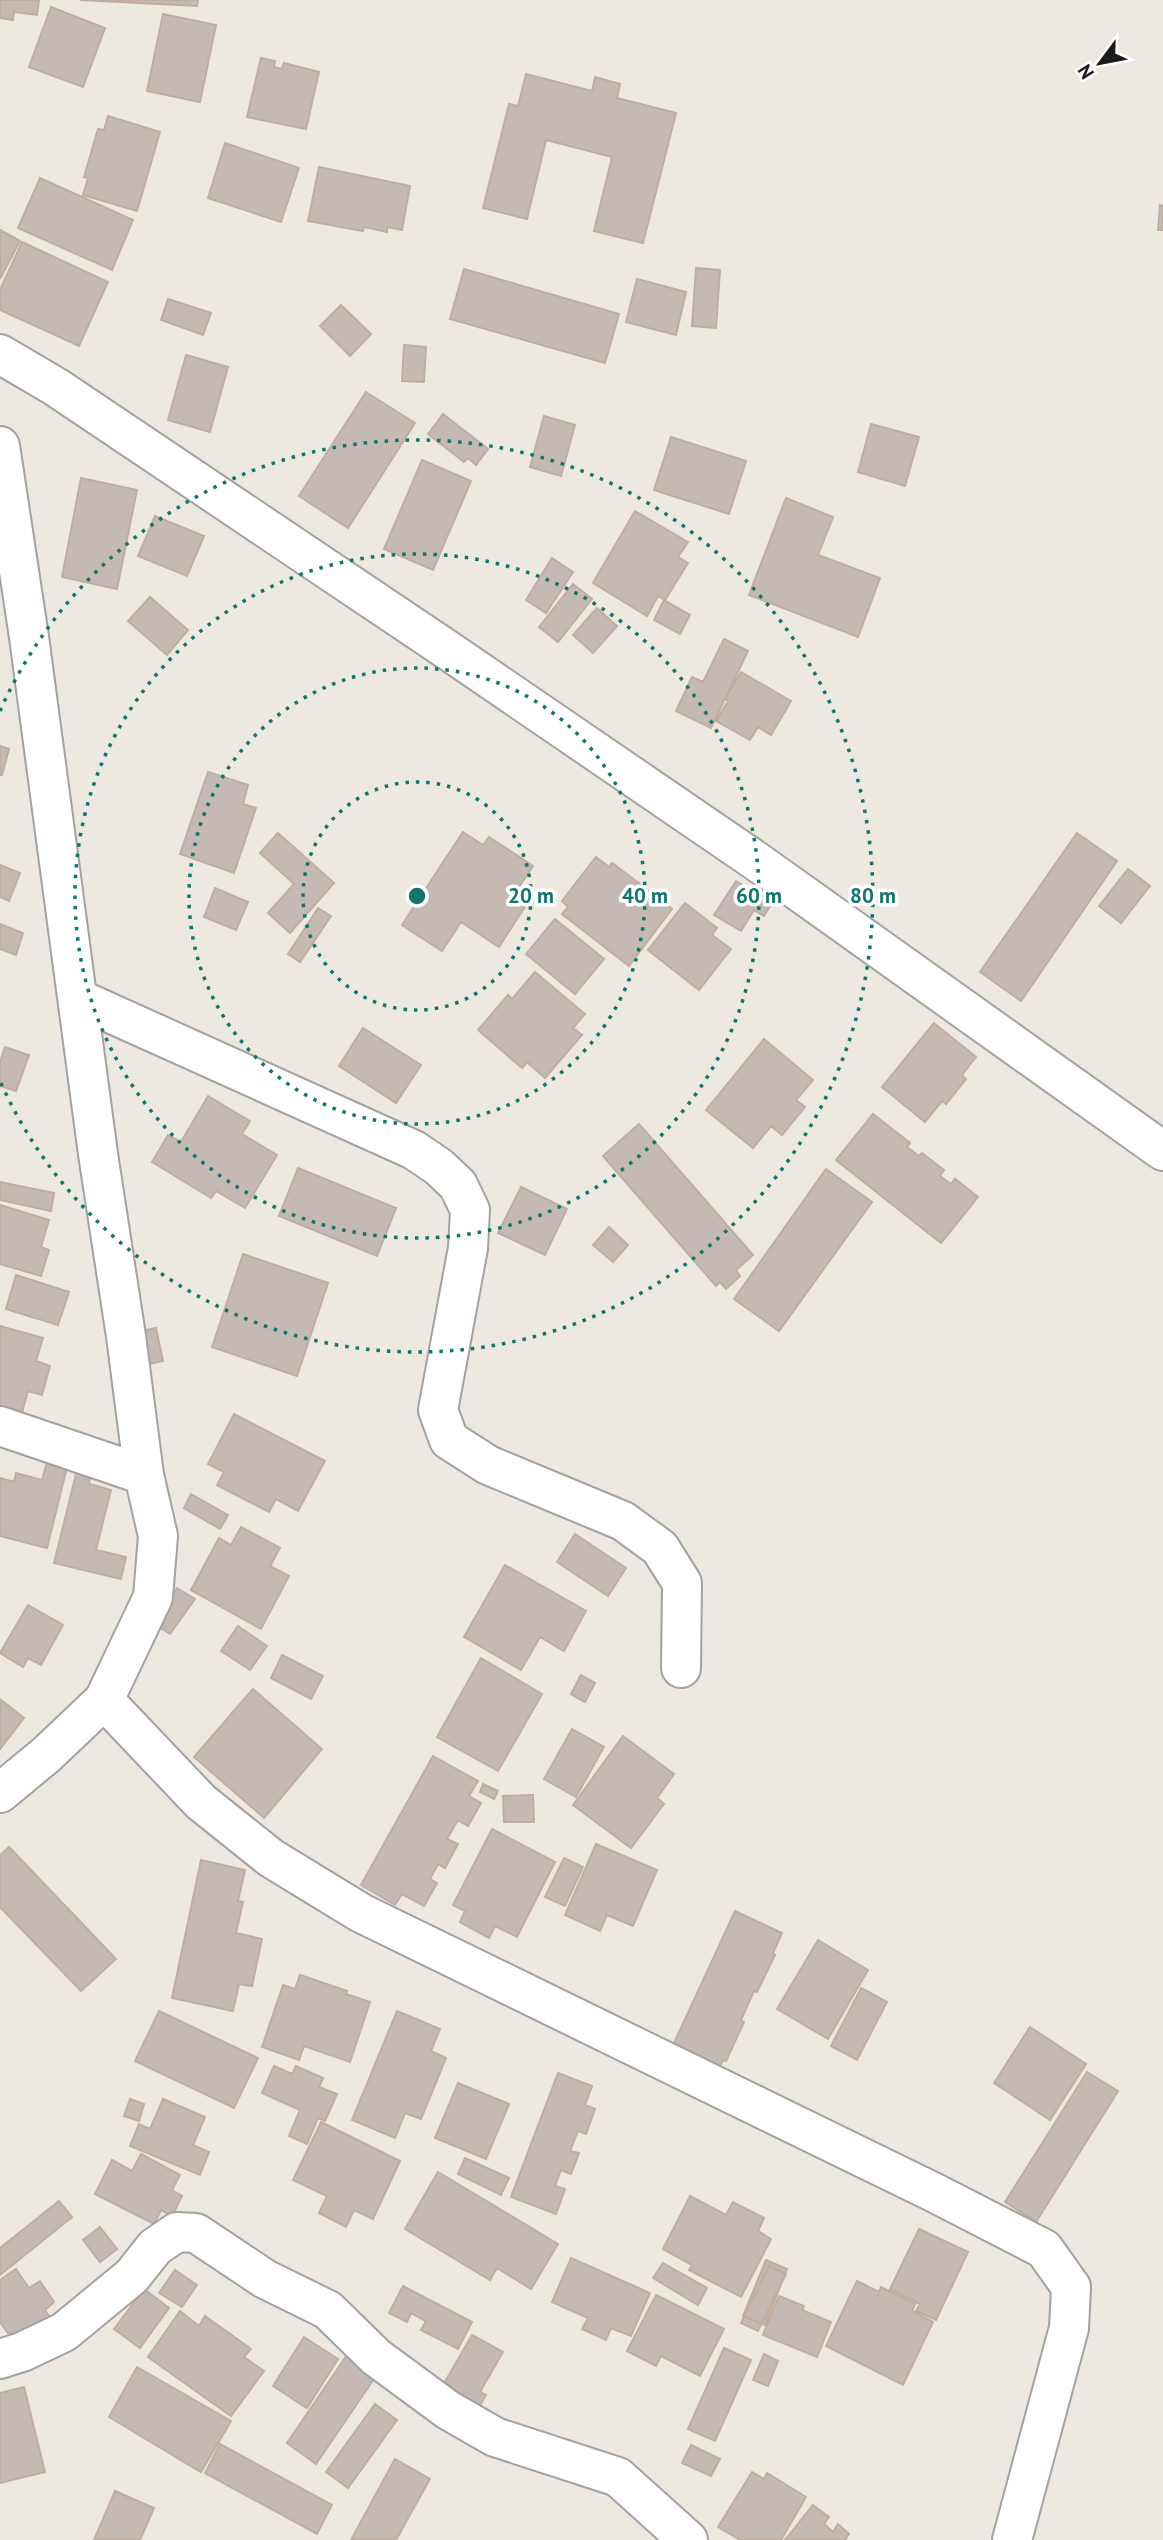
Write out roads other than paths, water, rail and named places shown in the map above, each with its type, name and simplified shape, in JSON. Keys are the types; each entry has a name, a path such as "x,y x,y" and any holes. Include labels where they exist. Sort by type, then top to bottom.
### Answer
{"street":[{"path":"0,354 67,395 722,837 1163,1151"},
{"path":"0,446 144,1475 158,1536 153,1597 104,1700 46,1755 0,1793"},
{"path":"79,999 414,1150 439,1167 458,1185 470,1210 468,1248 438,1409 449,1440 488,1465 623,1521 660,1548 682,1583 681,1668"},
{"path":"0,1426 144,1475"},
{"path":"104,1700 201,1802 271,1858 361,1913 1044,2249 1071,2287 1069,2328 1012,2540"},
{"path":"0,2359 22,2353 64,2332 132,2276 155,2247 177,2232 196,2233 265,2279 328,2310 376,2357 448,2410 495,2437 618,2477 688,2540"}]}
